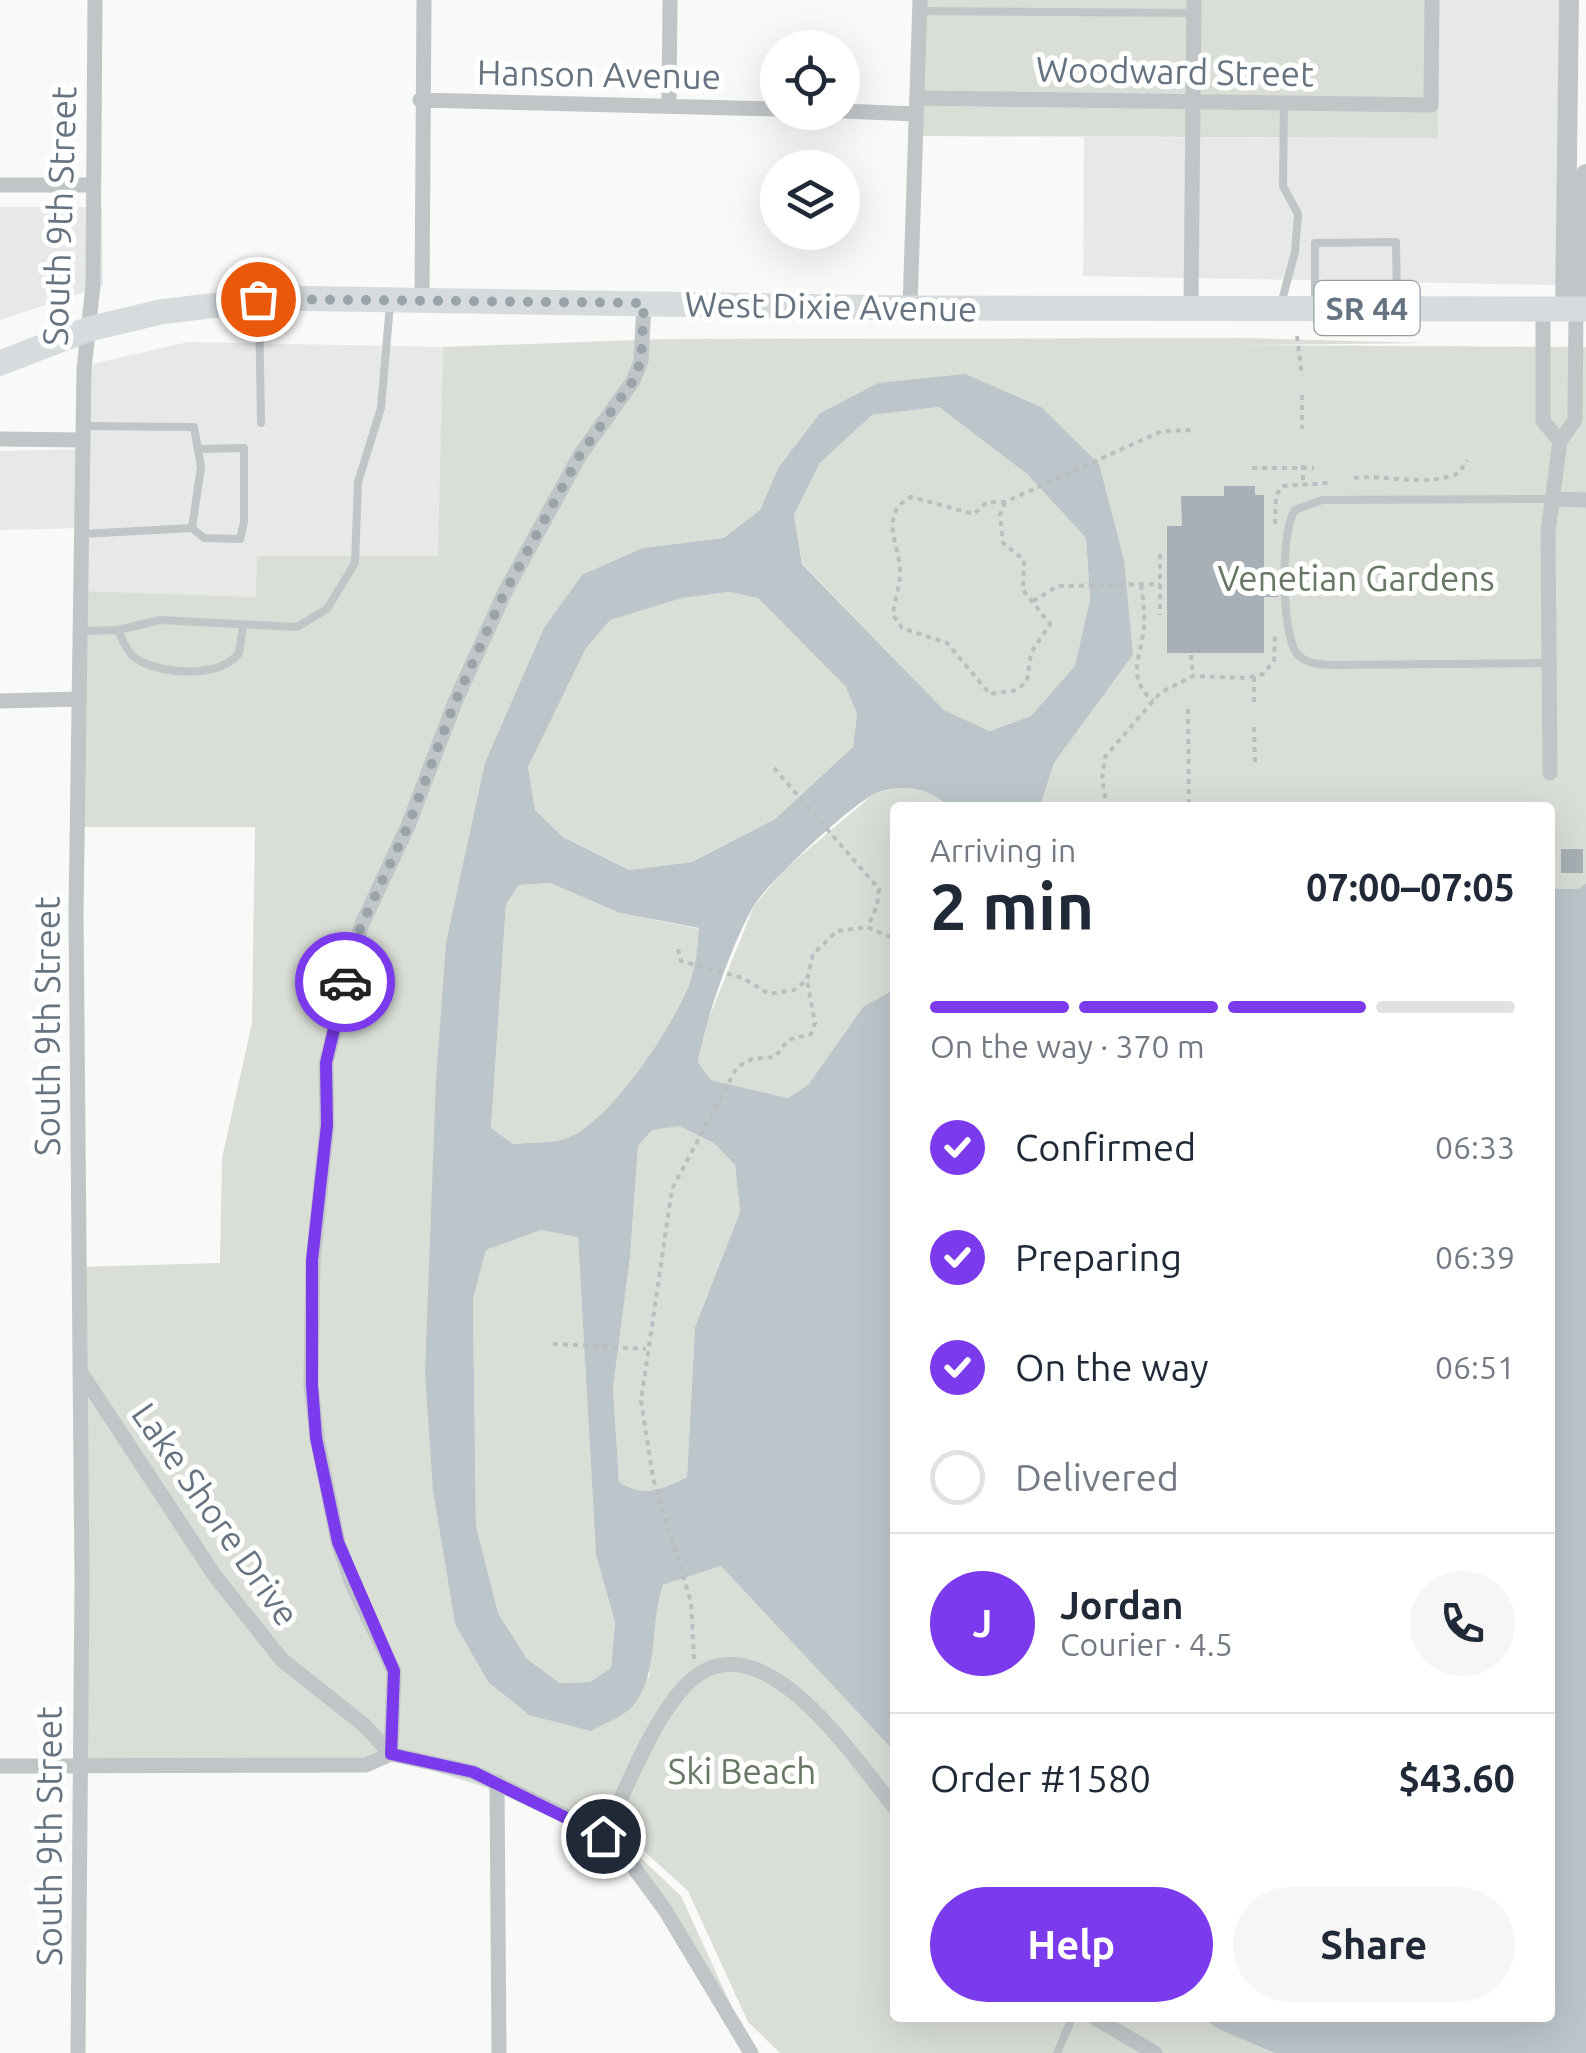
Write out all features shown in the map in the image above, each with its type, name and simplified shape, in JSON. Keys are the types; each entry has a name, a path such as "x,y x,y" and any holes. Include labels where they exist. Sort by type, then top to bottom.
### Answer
{"main road":[{"name":"West Dixie Avenue","path":"0,363 89,329 160,312 258,299 910,308 1192,307"},
{"name":"SR 44","path":"1192,307 1571,309"}],"street":[{"name":"South 9th Street","path":"78,2053 79,699 83,433 94,184 94,0"},
{"path":"422,299 420,100 424,0"},
{"path":"669,104 670,0"},
{"name":"Woodward Street","path":"916,106 1112,97 1194,104 1431,105 1432,0"},
{"path":"1550,773 1552,499 1560,441 1575,420 1569,0"},
{"path":"910,308 920,5"},
{"path":"1192,307 1194,6"},
{"name":"Hanson Avenue","path":"420,100 760,108"},
{"path":"860,111 916,106"},
{"path":"1560,441 1543,420 1571,309 1586,174"},
{"path":"0,186 94,184"},
{"path":"391,1754 394,1671 338,1542 315,1420 312,1260 327,1125 326,1063 361,926 512,578 580,455 633,381 641,361 644,303"},
{"path":"0,438 83,433"},
{"path":"1552,499 1586,500"},
{"path":"0,701 79,699"},
{"name":"Lake Shore Drive","path":"80,1371 242,1612 282,1660 364,1725 391,1754"},
{"path":"603,1836 670,1704 702,1673 730,1664 748,1664 775,1677 800,1698 890,1802"},
{"path":"0,1766 366,1765 391,1754 473,1772 603,1836 636,1867 751,2053"},
{"path":"497,1782 499,2053"},
{"path":"1103,2022 1155,2053"}],"lane":[{"path":"920,5 1194,6"},
{"path":"1280,308 1295,252 1298,214 1283,186 1284,104"},
{"path":"1315,307 1315,242 1396,242 1397,308"},
{"path":"258,299 262,423"},
{"path":"81,632 118,630 160,620 297,627 327,610 354,563 358,482 382,408 390,299"},
{"path":"83,433 194,427 201,467 192,528"},
{"path":"82,534 192,528 204,538 240,539 244,522 244,448 198,449"},
{"path":"1550,663 1335,665 1304,660 1294,650 1287,630 1286,533 1295,510 1322,500 1552,499"},
{"path":"118,630 126,649 140,661 217,669 239,653 242,626"},
{"path":"1056,2053 1070,2022"}],"path":[{"path":"1297,336 1302,376"},
{"path":"1302,395 1302,429"},
{"path":"1004,502 1000,516 1003,543 1024,560 1023,590 1045,612 1048,632 1035,643 1027,681 1001,694 990,694 947,643 902,628 892,615 900,578 891,526 903,502 920,498 974,514 987,502 1004,502 1162,431 1196,430"},
{"path":"1354,478 1446,478 1459,474 1467,460"},
{"path":"1303,466 1303,483"},
{"path":"1252,468 1314,468"},
{"path":"1160,554 1160,615"},
{"path":"1032,601 1046,589 1068,585 1160,584"},
{"path":"1138,585 1144,624 1135,671 1140,687 1153,701"},
{"path":"1106,802 1102,779 1105,757 1116,740 1143,718 1153,701 1170,685 1192,676 1254,677 1274,662 1275,617"},
{"path":"1192,655 1192,676"},
{"path":"1254,677 1254,706"},
{"path":"1188,710 1190,802"},
{"path":"1254,727 1254,764"},
{"path":"774,768 879,889 867,927"},
{"path":"702,1673 691,1641 685,1584 653,1478 641,1401 668,1208 680,1167 736,1067 752,1059 776,1057 788,1040 811,1034 815,1023 806,980 813,954 822,940 852,926 867,927 890,937"},
{"path":"678,949 681,960 743,978 768,994 794,990 806,980"},
{"path":"556,1344 646,1348"}],"shaded area":[{"path":"1437,0 1559,0 1556,285 1083,276 1084,137 1438,138"},
{"path":"0,207 102,207 103,286 0,320"},
{"path":"188,342 443,347 439,556 258,556 257,597 84,591 82,528 0,530 0,451 86,449 88,365"},
{"path":"965,374 1041,407 1099,464 1124,560 1133,655 1054,763 1042,802 942,802 908,788 889,790 852,809 814,842 755,904 721,981 701,1046 698,1062 711,1080 788,1098 808,1085 863,1007 890,992 890,1747 721,1566 663,1585 647,1680 641,1694 628,1711 591,1731 529,1715 488,1682 455,1624 433,1491 425,1374 436,1080 446,943 485,763 544,628 582,575 643,548 723,538 760,510 778,468 820,413 878,383","holes":["939,407 1027,474 1086,538 1090,599 1075,666 1031,716 989,731 944,710 802,564 794,515 820,463 872,415","729,592 758,598 846,687 857,714 853,747 775,819 692,862 629,870 563,837 535,810 528,767 586,648 610,620 682,598","550,883 620,913 699,928 697,949 682,1000 656,1046 621,1093 584,1129 567,1138 513,1144 491,1128 506,904 519,885","679,1126 715,1144 735,1165 740,1212 695,1327 687,1477 661,1489 645,1491 619,1482 613,1388 630,1258 638,1146 652,1130","541,1230 578,1237 596,1555 615,1622 611,1668 590,1682 560,1683 527,1659 498,1613 476,1526 473,1299 486,1250"]},
{"path":"1586,883 1586,2053 1275,2053 1208,2022 1555,2022 1555,889 1578,889"}],"green space":[{"path":"921,0 1437,0 1438,138 921,136"},
{"name":"Venetian Gardens","path":"1244,338 1425,343 1239,345 1586,347 1586,883 1578,889 1555,889 1555,802 1042,802 1054,763 1133,655 1098,464 878,383 820,413 778,468 760,510 722,538 643,548 485,763 433,1491 455,1624 488,1682 529,1715 649,1677 654,1611 663,1585 721,1566 890,1746 890,2022 1208,2022 1275,2053 780,2053 748,2022 688,1891 592,1804 591,1811 681,1896 736,2016 611,1847 553,1809 400,1760 87,1766 78,1267 220,1263 222,1158 252,1023 255,827 82,827 84,591 256,597 257,556 438,556 443,347 666,339"},
{"path":"939,407 1027,474 1086,538 1090,599 1075,667 1031,716 988,731 944,710 802,563 794,515 820,463 872,415"},
{"path":"729,592 758,598 846,687 857,714 853,747 775,819 692,862 629,870 563,837 535,810 528,767 586,647 610,619 682,598"},
{"path":"908,786 944,802 890,802 890,992 863,1007 808,1085 788,1098 711,1080 698,1062 702,1035 754,906 785,869 875,793"},
{"path":"550,883 620,913 700,929 697,956 682,1000 656,1046 602,1114 567,1138 513,1144 491,1128 506,904 519,885"},
{"path":"679,1126 715,1144 735,1165 740,1212 695,1327 687,1477 661,1489 645,1491 619,1482 613,1388 630,1258 638,1146 652,1129"},
{"path":"541,1230 578,1236 596,1555 615,1622 611,1668 590,1682 560,1683 527,1659 498,1613 476,1527 473,1299 486,1250"}],"building":[{"path":"1224,486 1255,486 1255,495 1264,495 1264,573 1277,573 1278,597 1264,597 1264,653 1167,653 1167,526 1182,526 1181,496 1224,496"},
{"path":"1561,849 1583,849 1583,873 1561,873"}],"way so far":[{"path":"258,299 644,303 641,361 633,381 546,511 504,594 455,702 408,826 361,926 345,982"}],"route":[{"path":"345,982 326,1063 327,1125 312,1260 312,1385 316,1438 338,1542 352,1584 394,1671 391,1754 473,1772 603,1836"}],"park label":[{"name":"Ski Beach","path":"742,1771"}]}
